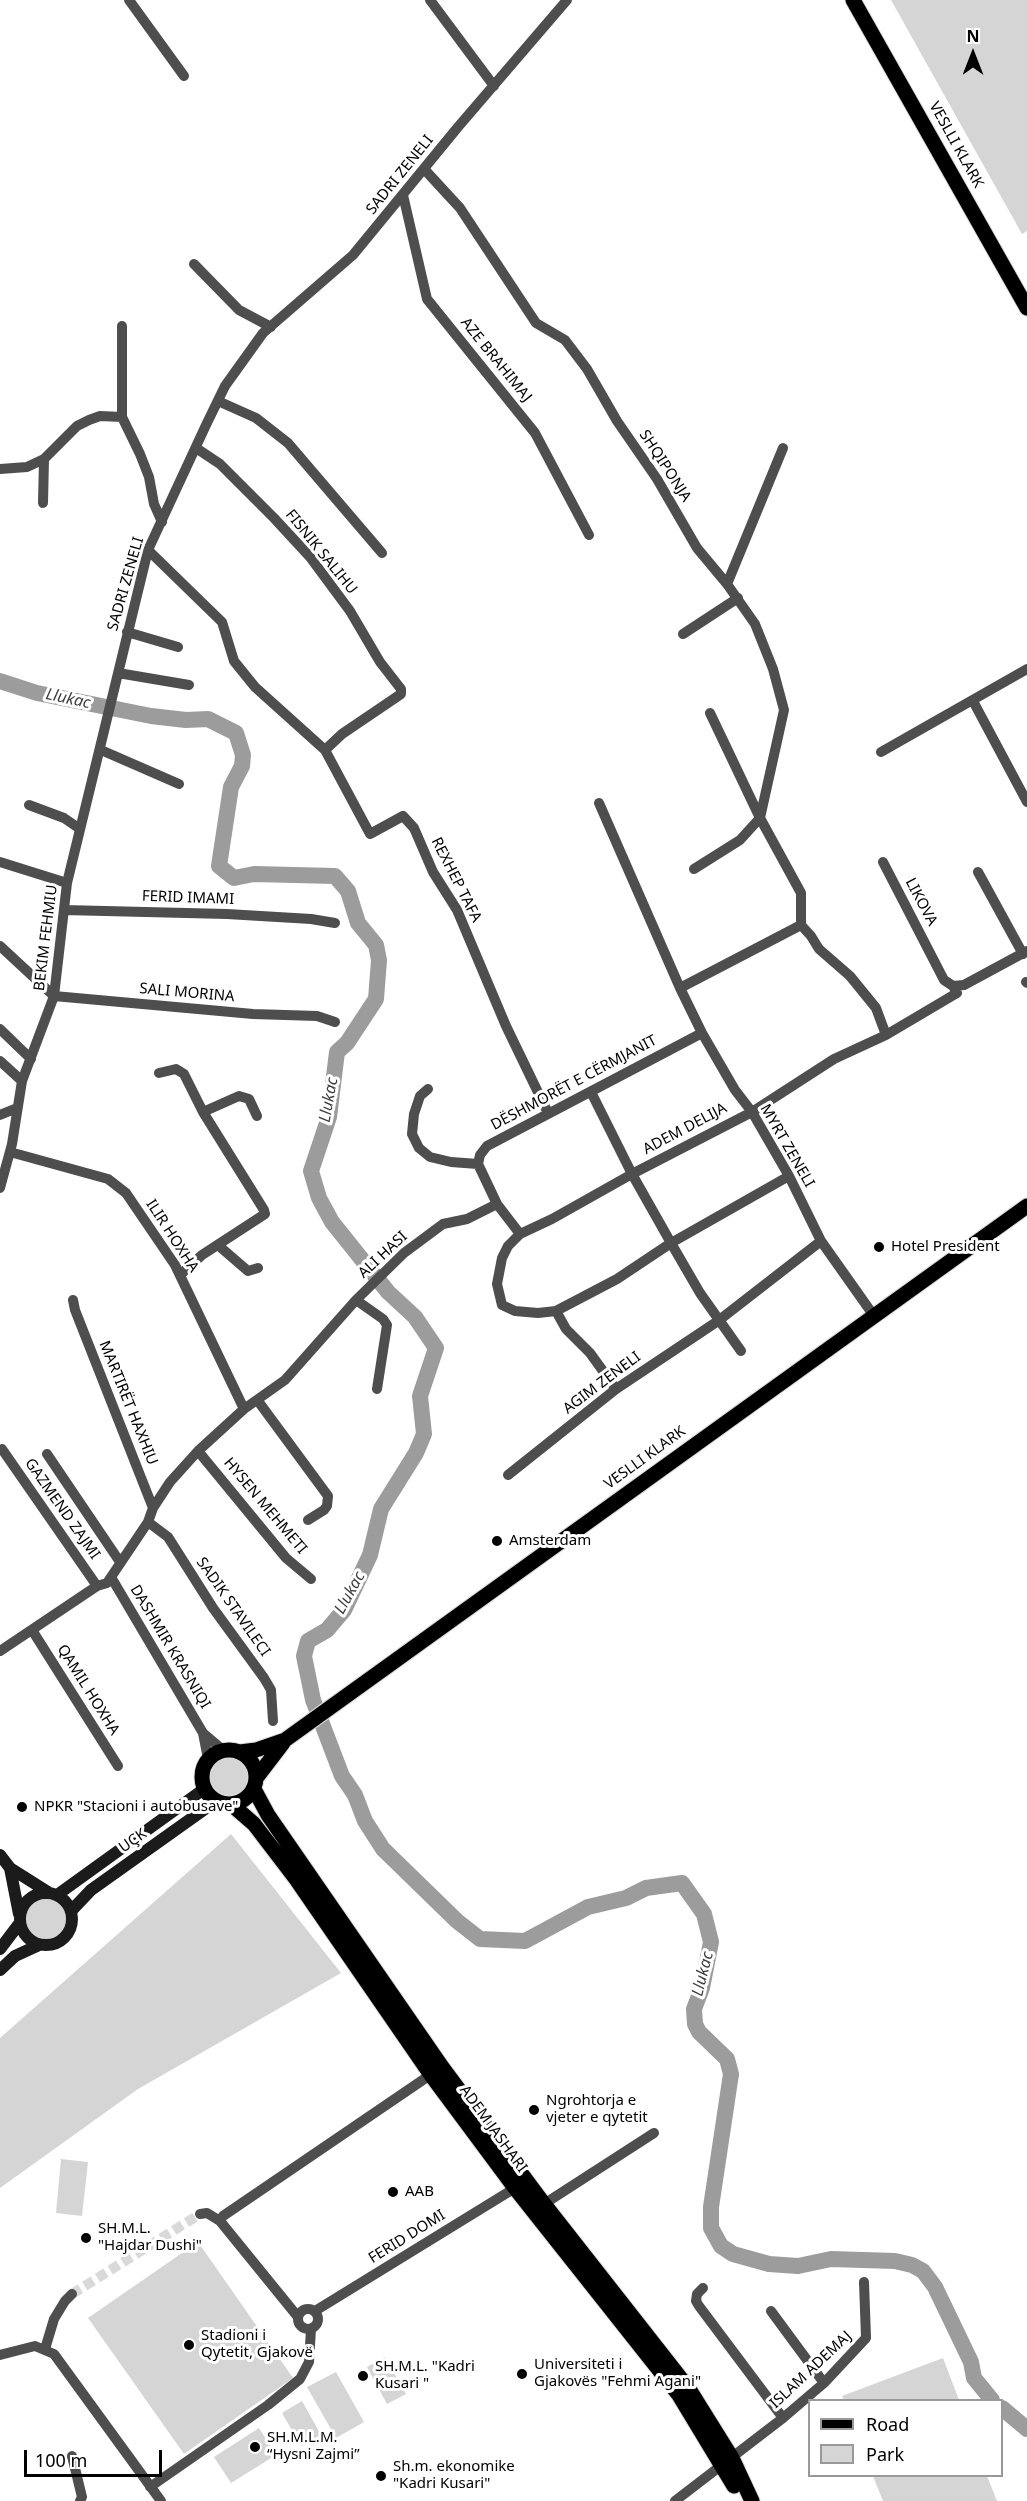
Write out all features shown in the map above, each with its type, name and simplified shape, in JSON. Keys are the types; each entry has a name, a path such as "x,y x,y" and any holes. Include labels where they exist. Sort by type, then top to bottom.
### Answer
{"main road":[{"name":"VESLLI KLARK","path":"853,0 1027,308"},
{"name":"VESLLI KLARK","path":"240,1752 256,1750 285,1740 1027,1206"},
{"name":"VESLLI KLARK","path":"255,1783 285,1740"},
{"path":"255,1783 244,1800 223,1803 204,1789 201,1773 208,1759 223,1750 240,1752 252,1762 255,1783 268,1815 437,2071 689,2389 737,2481 752,2501"},
{"name":"ADEM JASHARI","path":"223,1803 254,1824 437,2071 514,2188 679,2395 728,2462"},
{"path":"737,2481 740,2501"}],"street":[{"path":"128,0 184,76"},
{"path":"430,0 494,86"},
{"name":"SADRI ZENELI","path":"101,750 148,550 218,401 242,360 263,333 353,255 567,0"},
{"name":"SHQIPONJA","path":"424,170 460,208 536,323 565,340 587,369 617,421 657,479 697,548 728,584 755,624 773,669 784,710 760,818"},
{"name":"AZE BRAHIMAJ","path":"403,195 427,299 535,433 589,535"},
{"path":"194,264 239,310 271,327"},
{"path":"122,326 122,417 140,454 154,504 162,522"},
{"path":"218,401 256,418 288,443 382,553"},
{"path":"0,469 27,467 44,459 77,426 100,416 122,417"},
{"name":"FISNIK SALIHU","path":"196,448 220,464 310,557 350,611 380,662 400,689 401,694 342,734 325,750"},
{"path":"728,584 783,448"},
{"path":"43,503 44,459"},
{"name":"REXHEP TAFA","path":"148,550 222,621 234,661 255,687 325,750 370,834 403,816 414,828 433,872 457,910 506,1026 548,1113"},
{"path":"683,634 738,598"},
{"path":"128,632 178,647"},
{"path":"881,752 1027,669"},
{"path":"118,674 189,685"},
{"path":"973,701 1027,802"},
{"path":"710,714 760,818 801,893 801,925 819,949 850,976 876,1008 886,1035"},
{"path":"101,750 179,784"},
{"name":"BEKIM FEHMIU","path":"0,1188 10,1152 22,1081 54,996 67,883 101,750"},
{"name":"MYRT ZENELI","path":"599,803 702,1033 789,1176 821,1241 874,1316"},
{"path":"29,805 64,818 80,829"},
{"path":"694,869 740,840 760,818"},
{"path":"0,862 67,883"},
{"name":"LIKOVA","path":"883,862 941,975 953,986"},
{"path":"953,986 964,985 1025,952 978,872"},
{"name":"FERID IMAMI","path":"64,910 227,914 311,919 335,923"},
{"path":"680,988 801,925"},
{"path":"0,946 54,996"},
{"name":"ADEM DELIJA","path":"520,1234 552,1219 632,1173 752,1112 834,1059 886,1035 957,993 953,986"},
{"name":"SALI MORINA","path":"54,996 253,1014 317,1016 335,1022"},
{"path":"0,1029 31,1059"},
{"name":"DËSHMORËT E CËRMJANIT","path":"478,1164 480,1155 487,1146 702,1033"},
{"path":"0,1061 22,1081"},
{"path":"159,1073 176,1069 184,1074 203,1112 264,1210 263,1217 202,1255 180,1275"},
{"path":"428,1089 420,1096 414,1114 412,1134 419,1148 430,1157 478,1164 496,1204 520,1234 508,1246 502,1258 497,1284 502,1305 515,1311 538,1313 556,1311 617,1279 671,1243 789,1176"},
{"name":"ADEM DELIJA","path":"591,1092 632,1173"},
{"path":"203,1112 239,1096 249,1099 256,1116"},
{"path":"0,1115 17,1108"},
{"name":"ILIR HOXHA","path":"10,1152 108,1179 126,1193 180,1275 244,1409"},
{"path":"632,1173 718,1321 741,1351"},
{"name":"ALI HASI","path":"360,1296 404,1252 443,1224 467,1219 496,1204"},
{"name":"AGIM ZENELI","path":"508,1475 616,1389 718,1321 821,1241"},
{"path":"219,1246 248,1270 258,1268"},
{"path":"0,1651 98,1586 107,1583 170,1482 198,1451 244,1409 285,1380 360,1296 387,1325 377,1389"},
{"name":"MARTIRËT HAXHIU","path":"74,1305 153,1508"},
{"path":"556,1311 566,1329 590,1353 616,1389"},
{"name":"HYSEN MEHMETI","path":"258,1401 328,1496 324,1510 308,1520"},
{"name":"GAZMEND ZAJMI","path":"2,1449 98,1586"},
{"name":"HYSEN MEHMETI","path":"198,1451 286,1558 311,1579"},
{"path":"47,1454 120,1562"},
{"name":"SADIK STAVILECI","path":"147,1522 168,1537 213,1608 264,1678 271,1690 273,1721"},
{"name":"DASHMIR KRASNIQI","path":"111,1577 203,1733 223,1750"},
{"name":"QAMIL HOXHA","path":"32,1630 118,1766"},
{"name":"DASHMIR KRASNIQI","path":"203,1733 208,1759"},
{"name":"UÇK","path":"0,1949 30,1898 38,1893 53,1894 204,1789"},
{"name":"UÇK","path":"0,1970 15,1956 39,1945 48,1946 58,1943 66,1937 71,1928 72,1910 90,1890 223,1803"},
{"path":"0,1854 10,1868 65,1901 72,1910"},
{"path":"10,1868 23,1933 39,1945"},
{"path":"220,2221 223,2216 437,2071"},
{"path":"544,2204 654,2133"},
{"name":"FERID DOMI","path":"315,2312 514,2188"},
{"path":"200,2214 207,2213 220,2221 298,2317 301,2326 311,2329"},
{"name":"ISLAM ADEMAJ","path":"675,2501 783,2418 824,2383 866,2338 864,2282"},
{"path":"703,2288 697,2294 696,2301 699,2306 783,2418"},
{"path":"45,2349 54,2319 72,2294"},
{"path":"150,2487 255,2415 300,2379 309,2362 311,2329 318,2321 315,2312 305,2310 298,2317"},
{"path":"771,2311 824,2383"},
{"path":"0,2355 35,2346 54,2354 161,2501"},
{"path":"72,2456 82,2496 80,2501"}],"green space":[{"path":"891,0 1027,0 1027,231 1022,234"},
{"path":"229,1756 237,1757 243,1762 248,1768 248,1784 243,1790 237,1795 229,1796 221,1795 215,1790 210,1784 209,1776 210,1768 215,1762 221,1757"},
{"path":"231,1834 341,1973 138,2089 0,2188 0,2038"},
{"path":"46,1899 54,1900 60,1905 65,1911 65,1927 60,1933 54,1938 46,1939 38,1938 32,1933 27,1927 26,1919 27,1911 32,1905 38,1900"},
{"path":"61,2159 88,2162 82,2216 56,2213"},
{"name":"Stadioni i Qytetit, Gjakovë","path":"198,2242 293,2378 184,2454 88,2318"},
{"path":"385,2357 406,2394 387,2404 367,2367"},
{"path":"943,2358 959,2399 844,2399 842,2396"},
{"path":"336,2372 364,2422 336,2438 307,2387"},
{"path":"302,2401 321,2435 301,2446 282,2413"},
{"path":"259,2428 276,2455 231,2483 214,2457"},
{"path":"873,2477 987,2477 997,2501 883,2501"}],"waterway":[{"name":"Llukac","path":"0,681 37,693 151,716 186,720 208,719 236,733 243,755 242,766 231,787 219,866 234,878 254,874 335,876 348,891 358,923 376,945 379,960 376,999 347,1043 337,1052 329,1117 311,1171 319,1198 332,1222 388,1292 415,1317 436,1348 420,1396 424,1434 416,1453 381,1509 370,1555 344,1610 327,1630 308,1641 304,1656 313,1700 342,1776 355,1795 365,1821 383,1849 457,1921 480,1939 525,1941 588,1907 626,1898 646,1888 682,1883 704,1914 711,1942 702,1988 694,2009 695,2024 699,2032 727,2059 731,2074 711,2207 711,2228 721,2246 733,2254 769,2264 798,2266 831,2259 895,2261 912,2265 923,2271 935,2287 971,2362 974,2378 991,2399"},
{"name":"Llukac","path":"1003,2409 1027,2429"}],"tunnel":[{"path":"72,2294 200,2214"}],"place":[{"name":"Hotel President","path":"879,1247"},
{"name":"Amsterdam","path":"497,1541"},
{"name":"NPKR \"Stacioni i autobusave\"","path":"22,1807"},
{"name":"Ngrohtorja e vjeter e qytetit","path":"534,2110"},
{"name":"AAB","path":"393,2192"},
{"name":"SH.M.L. \"Hajdar Dushi\"","path":"86,2238"},
{"name":"Stadioni i Qytetit, Gjakovë","path":"189,2345"},
{"name":"Universiteti i Gjakovës \"Fehmi Agani\"","path":"522,2374"},
{"name":"SH.M.L. \"Kadri Kusari \"","path":"363,2376"},
{"name":"SH.M.L.M. “Hysni Zajmi”","path":"255,2447"},
{"name":"Sh.m. ekonomike \"Kadri Kusari\"","path":"381,2476"}]}
